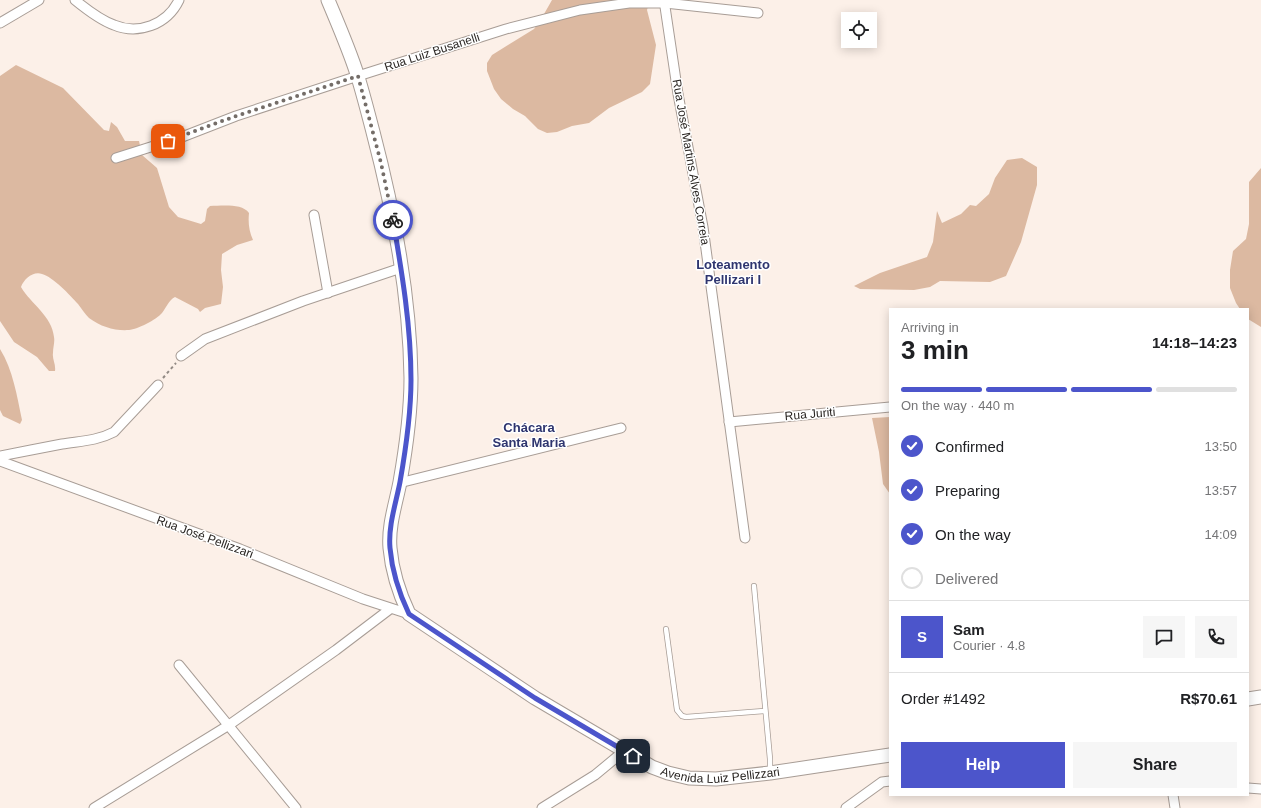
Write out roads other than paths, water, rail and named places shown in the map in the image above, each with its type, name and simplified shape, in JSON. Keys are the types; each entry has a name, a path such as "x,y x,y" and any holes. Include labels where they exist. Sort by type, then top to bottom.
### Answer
{"main road":[{"path":"328,0 358,76 381,163 401,268 408,324 411,379 409,423 395,500 390,546 393,568 399,592 409,614"},
{"name":"Avenida Luiz Pellizzari","path":"409,614 535,698 652,767 668,773 689,778 716,779 770,773 889,755"},
{"path":"1249,699 1261,697"}],"street":[{"path":"0,23 38,0"},
{"path":"75,0 113,25 128,29 146,28 159,22 169,14 178,0"},
{"name":"Rua Luiz Busanelli","path":"116,158 182,137 236,116 358,76 506,29 580,10 629,3 664,1 758,13"},
{"name":"Rua José Martins Alves Correia","path":"664,1 678,94 703,227 746,538"},
{"path":"314,215 328,293"},
{"path":"181,356 205,339 328,293 401,268"},
{"path":"0,456 88,441 106,436 114,432 158,386"},
{"name":"Rua Juriti","path":"729,422 889,407"},
{"path":"399,484 621,428"},
{"name":"Rua José Pellizzari","path":"0,461 240,549 326,585 390,609 409,614"},
{"path":"94,808 229,725 336,650 390,609"},
{"path":"179,665 296,808"},
{"path":"542,808 595,775 624,750"},
{"path":"851,806 882,782 889,781"},
{"path":"1249,788 1261,789"},
{"path":"1173,796 1175,808"}],"lane":[{"path":"754,586 770,773"},
{"path":"666,628 677,710 682,716 686,717 765,711"}],"district":[{"name":"Loteamento Pellizari I","path":"733,272"},
{"name":"Chácara Santa Maria","path":"529,434"}]}
